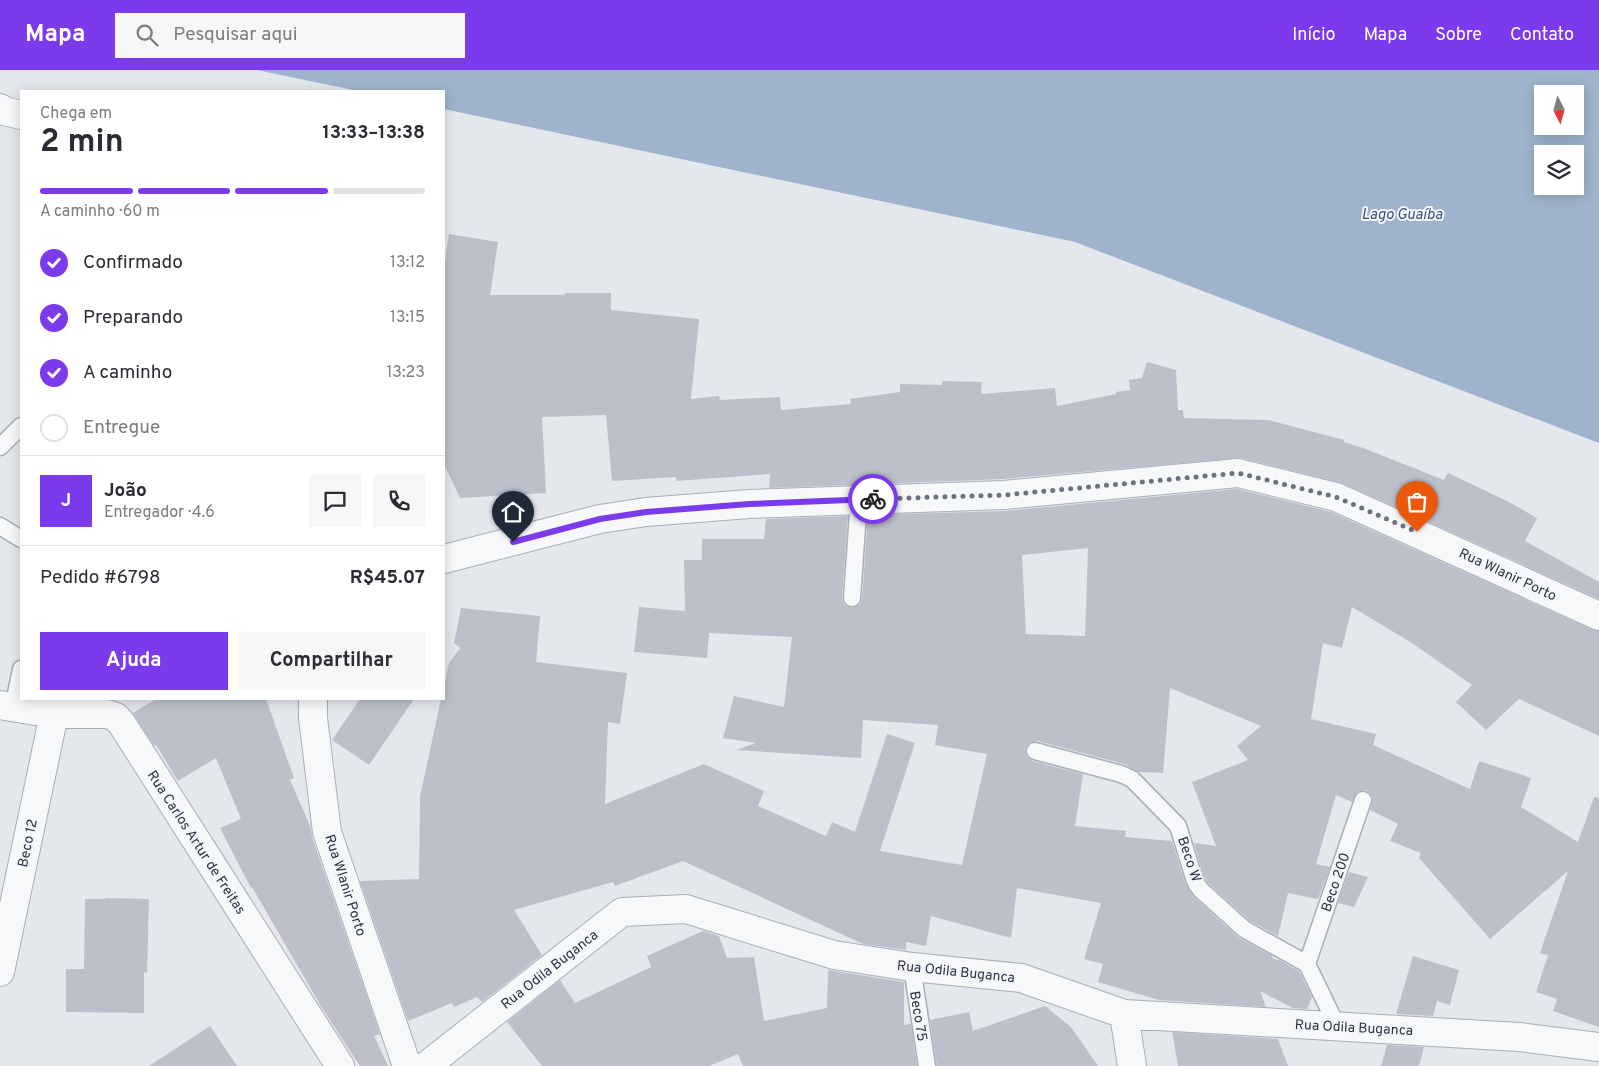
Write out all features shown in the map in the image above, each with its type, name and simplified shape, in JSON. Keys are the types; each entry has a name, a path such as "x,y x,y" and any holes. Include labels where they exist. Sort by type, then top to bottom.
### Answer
{"street":[{"path":"0,108 4,111 20,115"},
{"name":"Rua Wlanir Porto","path":"445,559 600,519 646,512 749,504 1004,495 1238,473 1336,497 1599,616"},
{"name":"Rua Wlanir Porto","path":"313,700 313,718 327,832 407,1066"},
{"name":"Rua Carlos Artur de Freitas","path":"7,706 54,714 107,714 116,717 340,1066"},
{"name":"Beco 12","path":"0,972 54,714"},
{"name":"Rua Odila Buganca","path":"426,1066 622,912 686,909 834,955 912,967 1021,978 1124,1014 1519,1037 1599,1047"},
{"path":"1124,1014 1132,1066"}],"lane":[{"path":"0,447 20,427"},
{"path":"852,598 859,499"},
{"path":"0,526 20,538"},
{"path":"7,706 20,672"},
{"name":"Beco W","path":"1035,751 1121,774 1132,779 1178,826 1197,885 1244,929 1306,964"},
{"name":"Beco 200","path":"1306,964 1363,800"},
{"path":"1306,964 1337,1026"},
{"name":"Beco 75","path":"912,967 927,1066"}],"water":[{"name":"Lago Guaíba","path":"257,70 1599,70 1599,443 1075,242 445,109 445,90 353,90"}],"building":[{"path":"449,234 498,242 490,295 611,293 611,310 699,319 691,399 719,396 720,400 780,397 781,410 851,404 850,399 900,392 900,384 942,385 942,381 982,382 981,394 1055,388 1057,406 1130,390 1129,380 1142,378 1147,362 1176,370 1178,410 1183,410 1184,418 1268,420 1344,440 1344,442 1444,480 1448,473 1507,501 1537,518 1525,541 1599,582 1599,599 1342,483 1241,458 1003,479 769,488 770,474 676,481 676,477 612,481 606,415 542,417 546,493 460,498 445,466 445,262"},
{"path":"1237,489 1331,512 1593,630 1599,631 1599,736 1519,699 1486,730 1456,702 1472,685 1412,643 1352,607 1342,648 1323,643 1311,719 1376,734 1373,745 1470,789 1479,761 1531,778 1521,807 1578,842 1594,797 1599,798 1599,1027 1553,1011 1557,999 1536,992 1548,955 1540,953 1568,871 1490,939 1419,858 1421,853 1390,841 1398,824 1370,810 1373,798 1366,790 1357,792 1352,802 1336,795 1316,864 1330,867 1318,899 1288,893 1278,936 1250,921 1208,883 1203,875 1194,843 1216,846 1192,782 1248,760 1237,746 1261,726 1170,688 1163,773 1139,772 1124,764 1038,741 1028,744 1025,749 1026,754 1032,761 1083,774 1075,826 1126,831 1125,837 1172,841 1185,882 1193,896 1239,938 1273,956 1272,958 1299,971 1312,997 1307,1009 1293,1008 1260,991 1266,1007 1159,1000 1098,982 1103,964 1084,959 1101,903 1017,888 1011,938 931,916 926,946 906,942 906,950 863,944 683,861 615,886 613,882 514,910 542,955 482,1002 477,997 454,1007 452,1003 408,1021 360,881 419,879 420,797 441,700 445,700 445,683 449,663 460,648 454,643 461,608 540,616 536,662 627,673 620,724 608,722 605,804 704,764 764,791 758,806 826,836 832,822 855,832 887,734 915,743 880,851 962,865 987,754 935,745 938,725 863,720 861,758 736,750 756,743 723,738 734,696 784,707 792,637 709,633 707,658 634,652 639,607 685,611 684,560 702,560 702,539 764,539 766,519 848,516 842,597 846,606 852,608 860,604 862,599 868,515 1005,511","holes":["1088,548 1085,636 1026,634 1022,555"]},
{"path":"154,700 266,700 294,778 290,780 311,828 312,837 380,1034 374,1036 388,1066 360,1066 322,1008 251,888 220,828 241,819 216,758 178,781 156,745 154,746 133,713"},
{"path":"359,700 413,700 369,765 332,740"},
{"path":"1349,872 1368,877 1354,907 1338,903"},
{"path":"85,899 149,899 147,973 144,972 144,1013 66,1012 66,969 84,969"},
{"path":"703,931 719,936 727,958 754,957 764,1021 827,1008 828,970 904,982 904,1025 911,1024 917,1066 743,1066 738,1054 709,1066 542,1066 507,1022 560,980 575,1003 651,967 647,956"},
{"path":"1413,956 1459,970 1450,1005 1437,1001 1433,1016 1396,1014"},
{"path":"1045,1006 1071,1027 1098,1066 937,1066 930,1020 969,1012 973,1031"},
{"path":"210,1026 237,1066 149,1066"},
{"path":"1172,1032 1278,1039 1288,1066 1178,1066"},
{"path":"1387,1045 1424,1047 1419,1066 1381,1066"}],"way so far":[{"path":"873,499 1004,495 1238,473 1336,497 1417,532"}],"route":[{"path":"513,542 600,519 646,512 749,504 873,499"}]}
